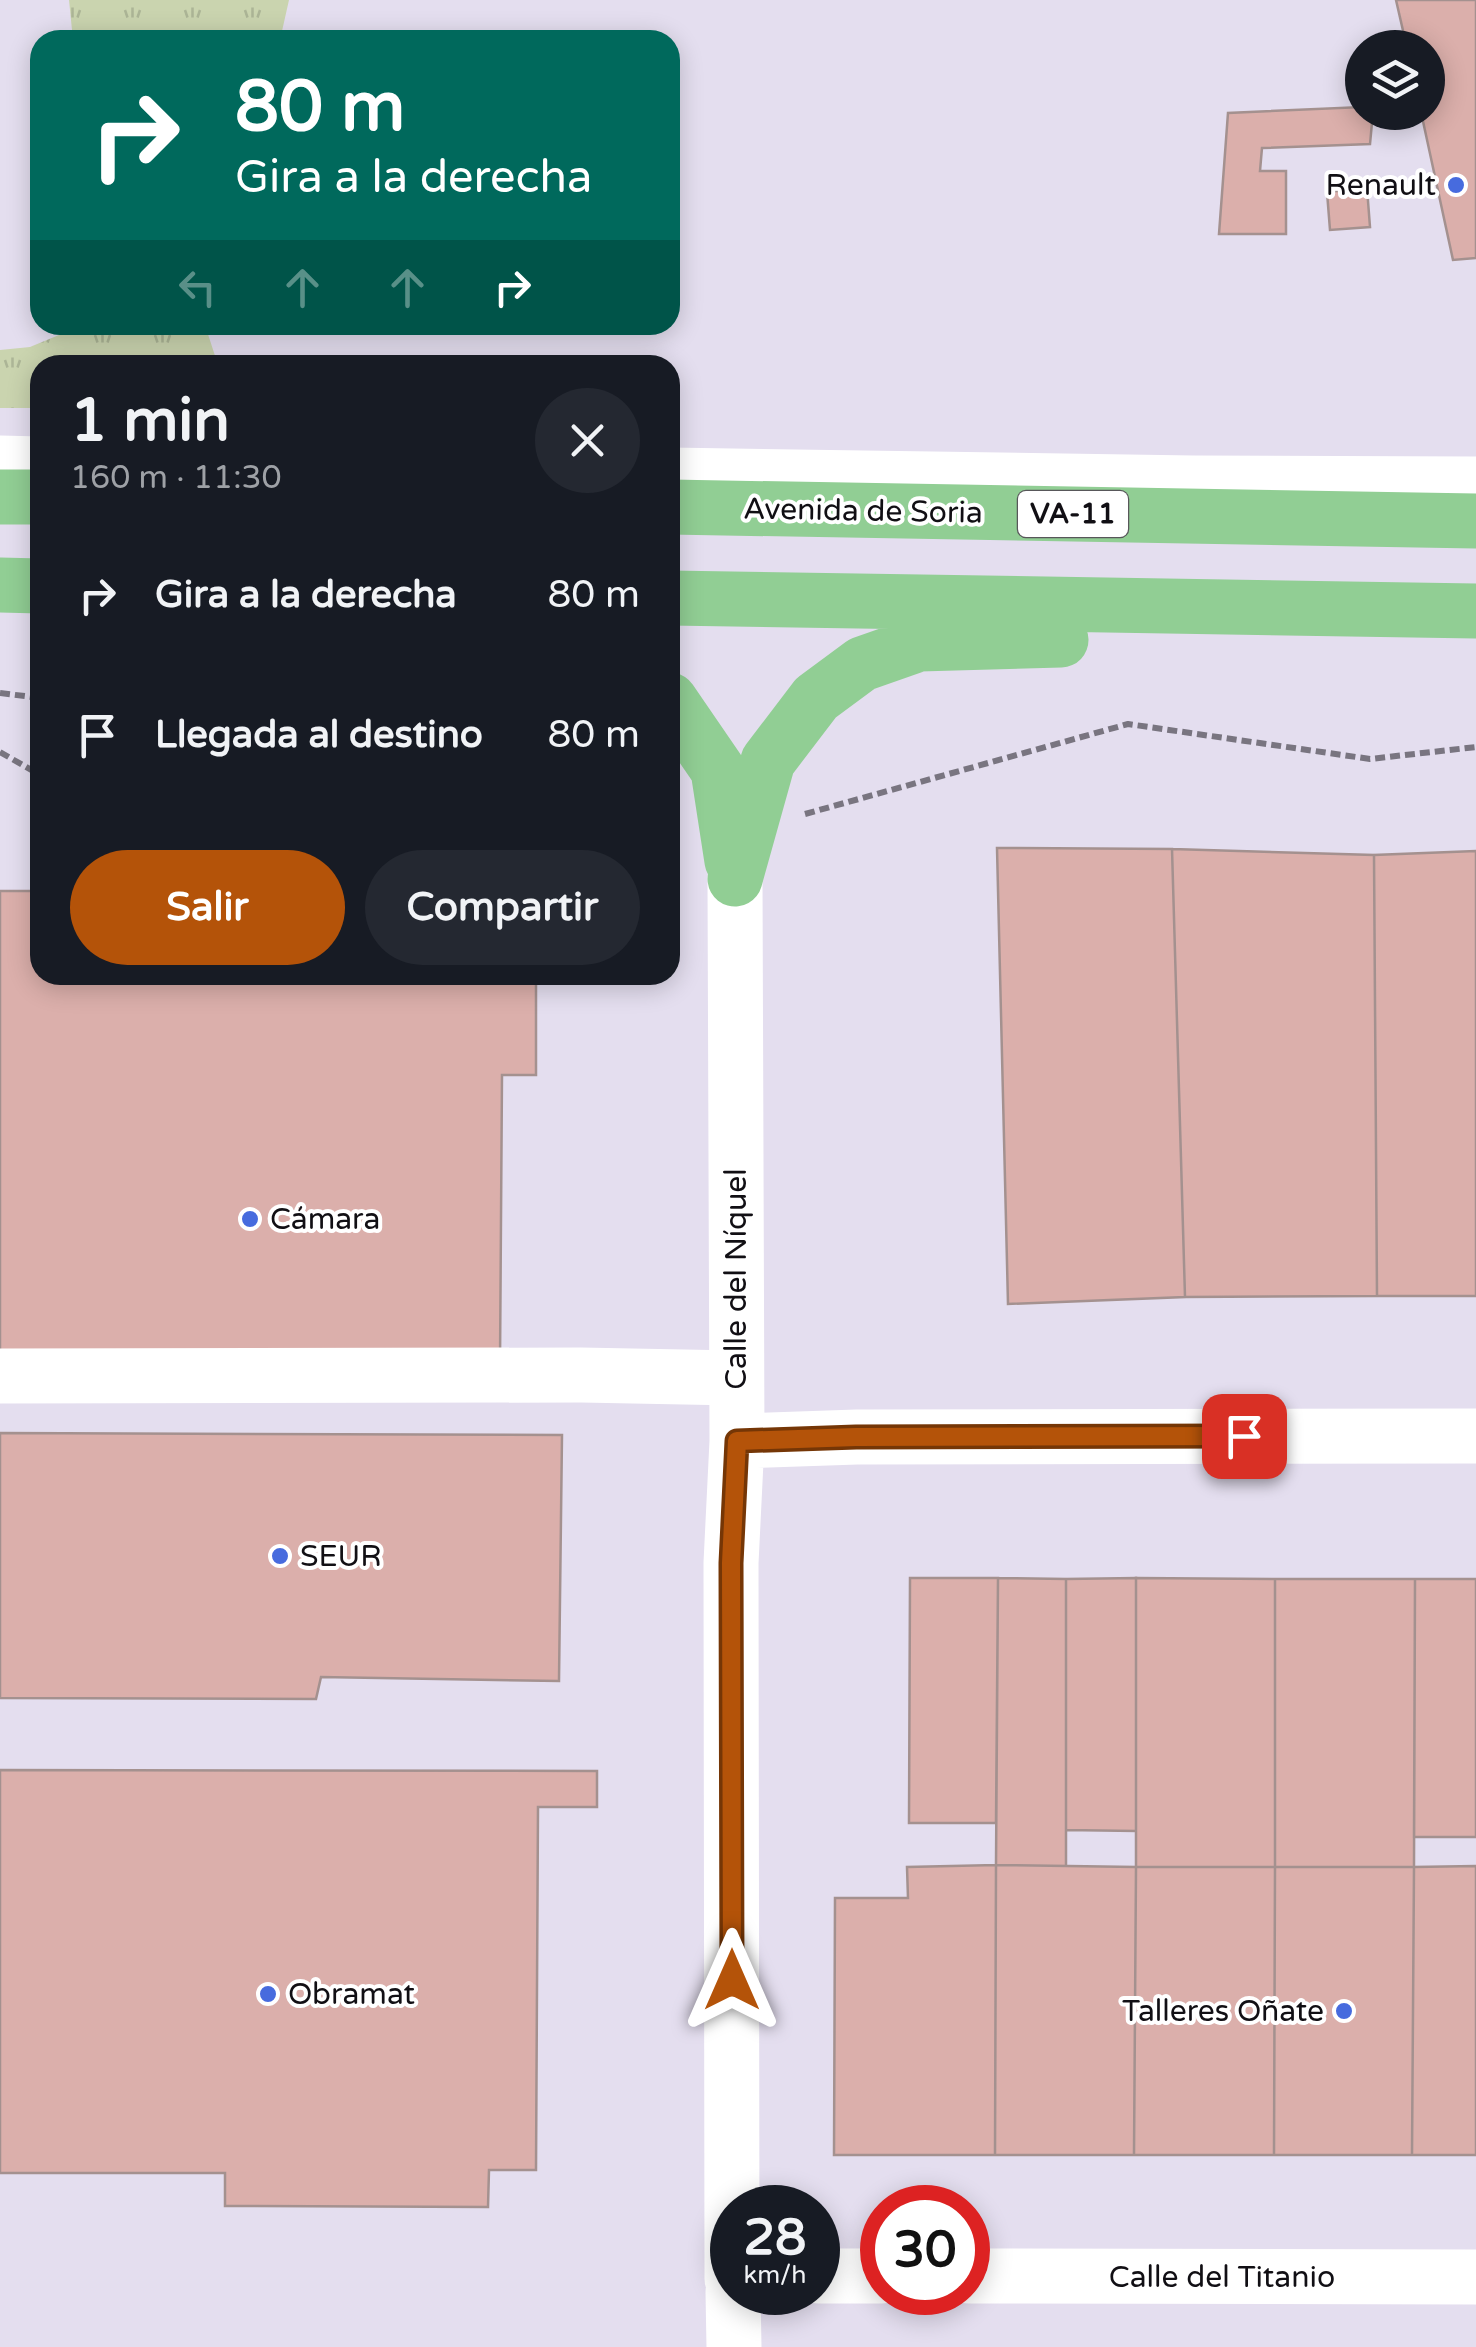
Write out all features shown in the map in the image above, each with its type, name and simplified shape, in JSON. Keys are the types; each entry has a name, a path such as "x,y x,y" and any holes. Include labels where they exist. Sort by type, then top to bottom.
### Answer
{"highway":[{"path":"0,497 30,498"},
{"name":"Avenida de Soria","path":"680,508 1476,521"},
{"path":"0,585 30,586"},
{"path":"680,598 1476,611"},
{"path":"735,879 768,760 816,698 862,664 919,644 1090,639 1232,608"},
{"path":"680,715 718,770 735,879"}],"street":[{"path":"0,464 30,464"},
{"name":"Avenida de Soria","path":"680,474 1476,484"},
{"path":"0,609 30,604"},
{"name":"Calle del Níquel","path":"732,2185 731,1563 737,1441 735,879"},
{"path":"0,1376 736,1378"},
{"path":"737,1441 856,1437 1476,1436"},
{"name":"Calle del Titanio","path":"990,2276 1476,2277"},
{"path":"733,2315 734,2347"}],"path":[{"path":"0,693 30,697"},
{"path":"751,821 781,820 1128,724 1370,759 1476,747"},
{"path":"0,752 30,768"}],"green space":[{"path":"69,0 289,0 282,30 72,30"},
{"path":"59,335 208,335 215,355 30,355 30,408 0,408 0,350 30,347"}],"building":[{"name":"Renault","path":"1396,0 1476,0 1476,258 1453,260 1425,130 1445,130 1445,30 1403,30"},
{"path":"1345,108 1345,130 1371,130 1370,144 1262,148 1260,171 1286,171 1286,234 1219,234 1228,113"},
{"path":"1367,188 1370,227 1330,230 1327,192"},
{"path":"997,848 1172,849 1185,1297 1008,1304"},
{"path":"1172,849 1374,855 1377,1296 1185,1297"},
{"path":"1476,851 1476,1296 1377,1296 1374,855"},
{"name":"Cámara","path":"0,891 30,891 30,985 536,985 536,1075 502,1075 500,1364 0,1363"},
{"name":"SEUR","path":"0,1433 562,1435 559,1681 321,1677 316,1699 0,1698"},
{"path":"910,1578 998,1578 996,1823 909,1823"},
{"path":"998,1578 1066,1579 1066,1866 996,1865"},
{"path":"1136,1578 1275,1579 1275,1867 1136,1867"},
{"path":"1136,1578 1136,1831 1066,1830 1066,1579"},
{"path":"1275,1579 1415,1579 1414,1867 1275,1867"},
{"path":"1415,1579 1476,1579 1476,1837 1414,1837"},
{"name":"Obramat","path":"0,1770 597,1771 597,1807 538,1807 536,2170 489,2170 488,2207 225,2206 225,2173 0,2173"},
{"path":"996,1865 995,2155 834,2155 835,1898 908,1898 907,1867"},
{"path":"996,1865 1136,1867 1134,2155 995,2155"},
{"path":"1476,1866 1476,2155 1412,2155 1414,1867"},
{"path":"1136,1867 1275,1867 1274,2155 1134,2155"},
{"name":"Talleres Oñate","path":"1275,1867 1414,1867 1412,2155 1274,2155"}],"place":[{"name":"Renault","path":"1456,185"},
{"name":"Cámara","path":"250,1219"},
{"name":"SEUR","path":"280,1556"},
{"name":"Obramat","path":"268,1994"},
{"name":"Talleres Oñate","path":"1344,2011"}],"route":[{"path":"732,1980 731,1563 737,1441 1244,1436"}]}
